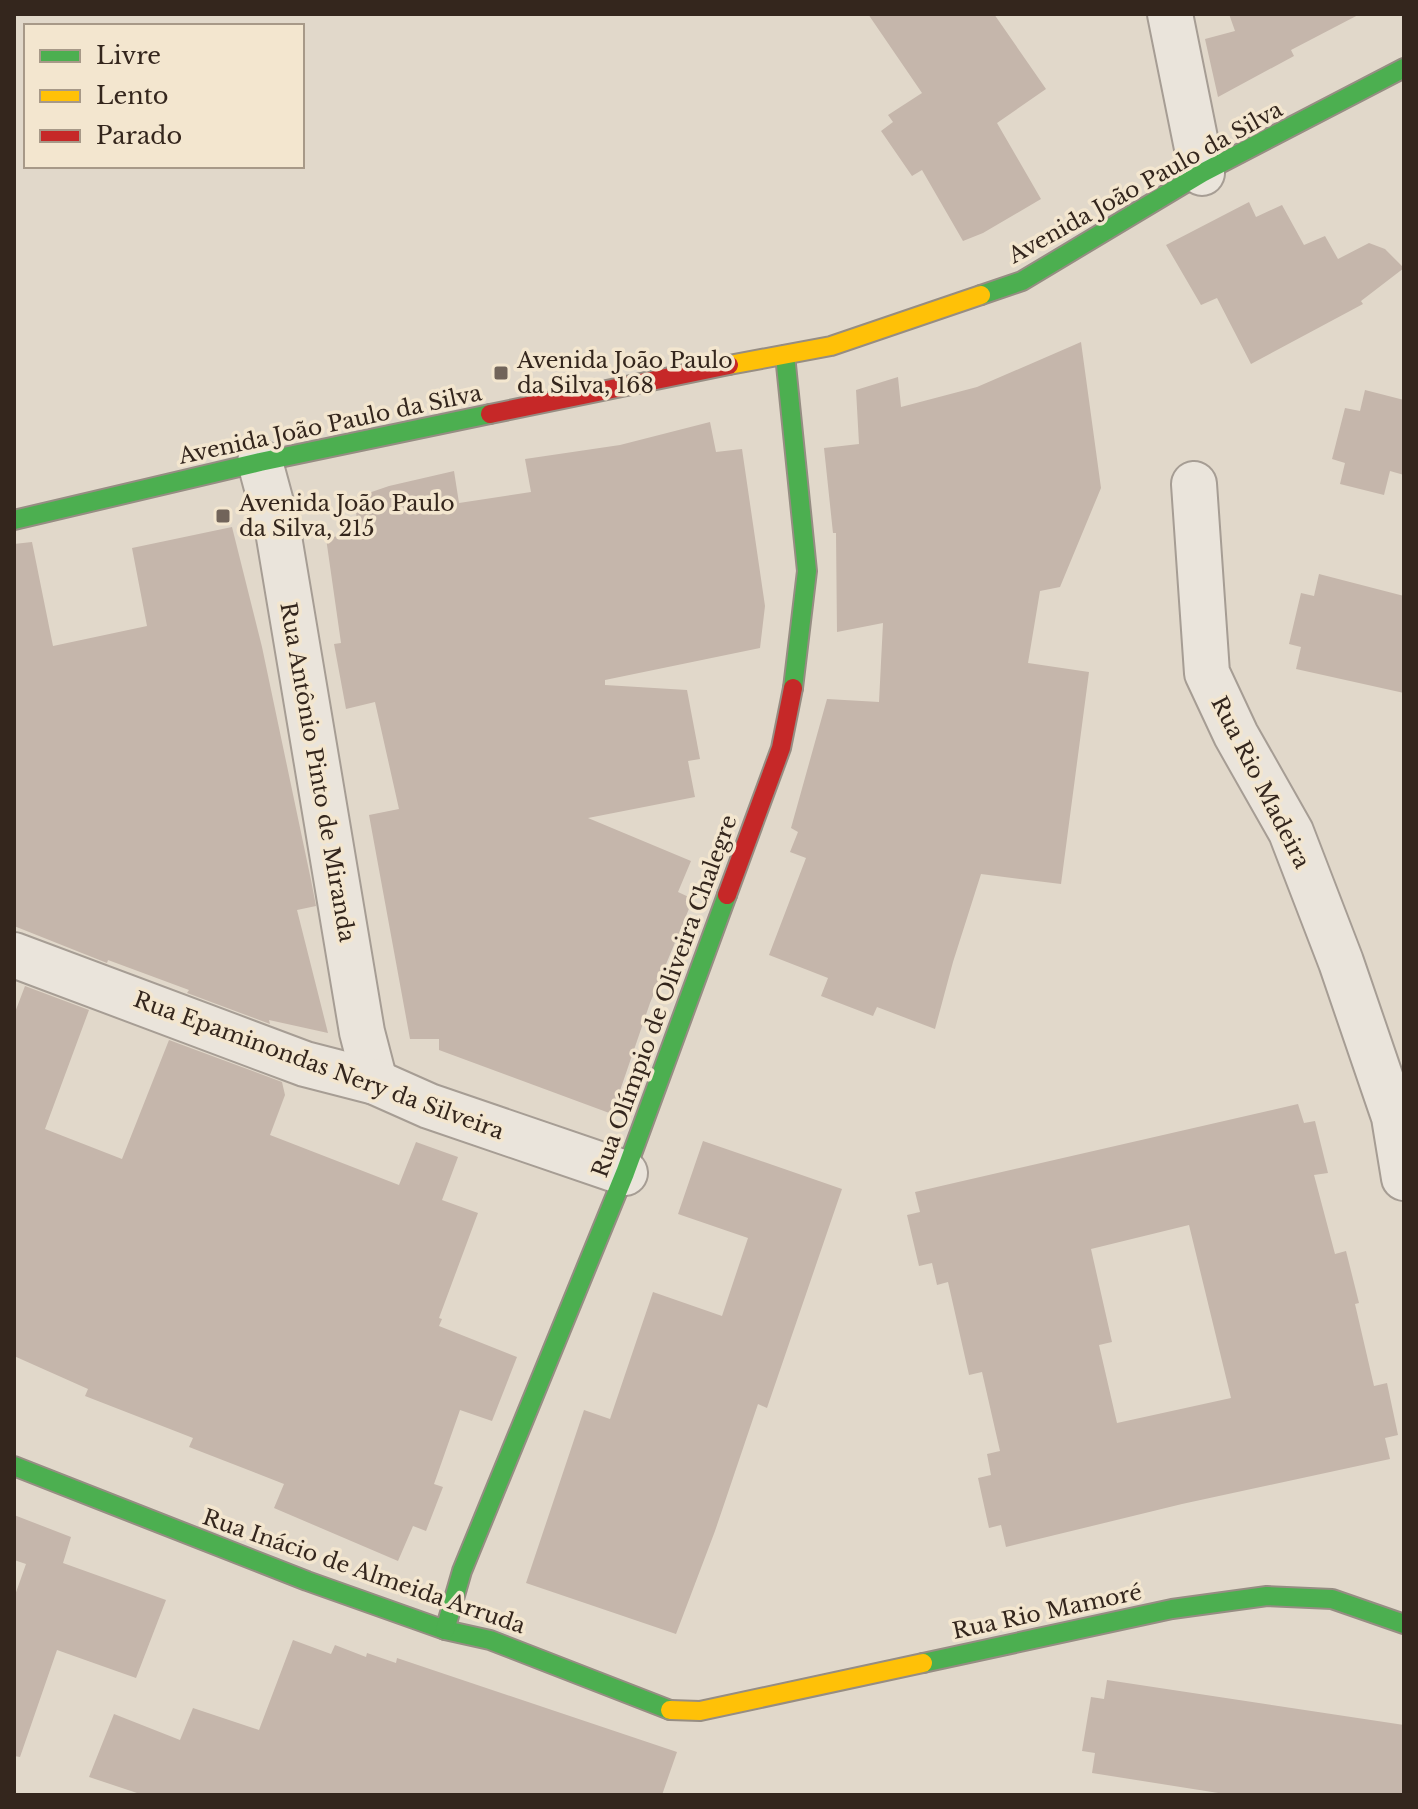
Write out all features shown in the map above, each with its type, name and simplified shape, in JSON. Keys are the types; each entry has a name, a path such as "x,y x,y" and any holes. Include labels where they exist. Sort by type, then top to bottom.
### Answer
{"street":[{"path":"1170,14 1202,173"},
{"name":"Avenida João Paulo da Silva","path":"14,520 260,462 831,346 1022,281 1202,173 1404,68"},
{"name":"Rua Olímpio de Oliveira Chalegre","path":"445,1630 462,1571 625,1173 781,748 796,674 807,571 785,355"},
{"name":"Rua Antônio Pinto de Miranda","path":"260,462 277,525 362,1032 375,1082"},
{"name":"Rua Rio Madeira","path":"1194,484 1207,673 1236,735 1291,832 1399,1114 1404,1178"},
{"name":"Rua Epaminondas Nery da Silveira","path":"14,955 305,1064 375,1082 429,1106 625,1173"},
{"name":"Rua Inácio de Almeida Arruda","path":"14,1466 307,1581 445,1630 490,1640 671,1710 700,1711"},
{"name":"Rua Rio Mamoré","path":"700,1711 1172,1609 1267,1596 1332,1599 1401,1612"}],"building":[{"path":"868,14 994,14 1046,89 997,123 1041,199 983,233 963,241 922,170 912,176 881,131 893,122 888,115 922,93"},
{"path":"1229,14 1360,14 1291,50 1294,56 1218,97 1205,39 1235,31"},
{"path":"1249,202 1256,217 1282,205 1304,245 1325,236 1338,259 1369,243 1385,249 1404,268 1361,301 1363,304 1251,364 1217,298 1201,305 1166,245"},
{"path":"1081,342 1101,488 1060,587 1040,591 1028,663 1089,672 1061,884 981,874 935,1029 877,1007 873,1016 821,996 828,978 769,955 806,858 790,852 798,832 791,828 827,699 879,702 883,623 837,632 836,533 833,533 824,448 859,444 856,390 898,377 901,407 977,387"},
{"path":"1365,390 1404,400 1404,475 1390,471 1384,495 1340,484 1345,463 1332,459 1345,408 1360,411"},
{"path":"710,422 716,452 742,449 765,606 760,648 605,680 605,685 687,690 700,759 688,761 695,797 588,818 691,861 678,892 693,899 650,1003 612,1114 439,1050 439,1039 410,1039 369,815 399,809 375,702 346,709 334,644 341,643 326,538 359,533 354,498 389,486 454,471 459,503 531,492 525,459 620,445"},
{"path":"232,527 262,647 316,906 297,910 328,1033 269,1020 270,1024 187,993 189,990 108,960 107,963 14,926 14,544 32,542 53,646 147,626 132,548"},
{"path":"1319,574 1404,596 1404,693 1296,669 1301,647 1289,644 1301,593 1314,596"},
{"path":"25,986 89,1010 45,1129 122,1159 169,1040 282,1082 285,1095 270,1135 399,1185 416,1142 458,1157 442,1200 478,1213 439,1318 442,1319 439,1326 517,1357 492,1421 460,1410 434,1484 443,1487 426,1531 413,1526 398,1561 274,1508 284,1484 189,1447 193,1438 85,1396 88,1389 14,1356 14,1015"},
{"path":"1298,1104 1304,1123 1315,1121 1328,1173 1314,1175 1335,1254 1346,1251 1374,1386 1387,1383 1398,1435 1385,1438 1390,1459 1182,1504 1006,1547 1001,1525 989,1528 978,1478 991,1475 987,1454 1000,1451 982,1372 969,1375 948,1282 937,1285 932,1263 919,1266 907,1215 920,1212 915,1192","holes":["1189,1225 1231,1398 1117,1423 1099,1345 1112,1342 1091,1249"]},
{"path":"703,1141 842,1189 767,1408 758,1404 676,1634 526,1583 584,1410 610,1419 653,1292 722,1316 748,1238 678,1214"},
{"path":"14,1515 71,1537 63,1563 166,1600 136,1678 57,1650 20,1757 14,1756 14,1598 26,1564 14,1560"},
{"path":"293,1640 331,1654 335,1645 366,1657 367,1653 396,1663 397,1658 677,1752 662,1795 143,1795 89,1777 114,1714 180,1740 193,1708 259,1730"},
{"path":"1107,1680 1404,1725 1404,1795 1231,1795 1092,1773 1095,1753 1082,1751 1091,1697 1104,1699"}],"traffic: fast":[{"path":"981,295 1022,281 1202,173 1404,68"},
{"path":"785,355 807,571 793,688"},
{"path":"14,520 260,462 490,414"},
{"path":"445,1630 462,1571 625,1173 727,895"},
{"path":"14,1466 307,1581 445,1630 490,1640 670,1710"},
{"path":"923,1663 1172,1609 1267,1596 1332,1599 1404,1624"}],"traffic: slow":[{"path":"729,365 831,346 981,295"},
{"path":"670,1710 700,1711 923,1663"}],"traffic: jam":[{"path":"490,414 729,365"},
{"path":"727,895 781,748 793,688"}],"place":[{"name":"Avenida João Paulo da Silva, 168","path":"501,373"},
{"name":"Avenida João Paulo da Silva, 215","path":"223,516"}]}
